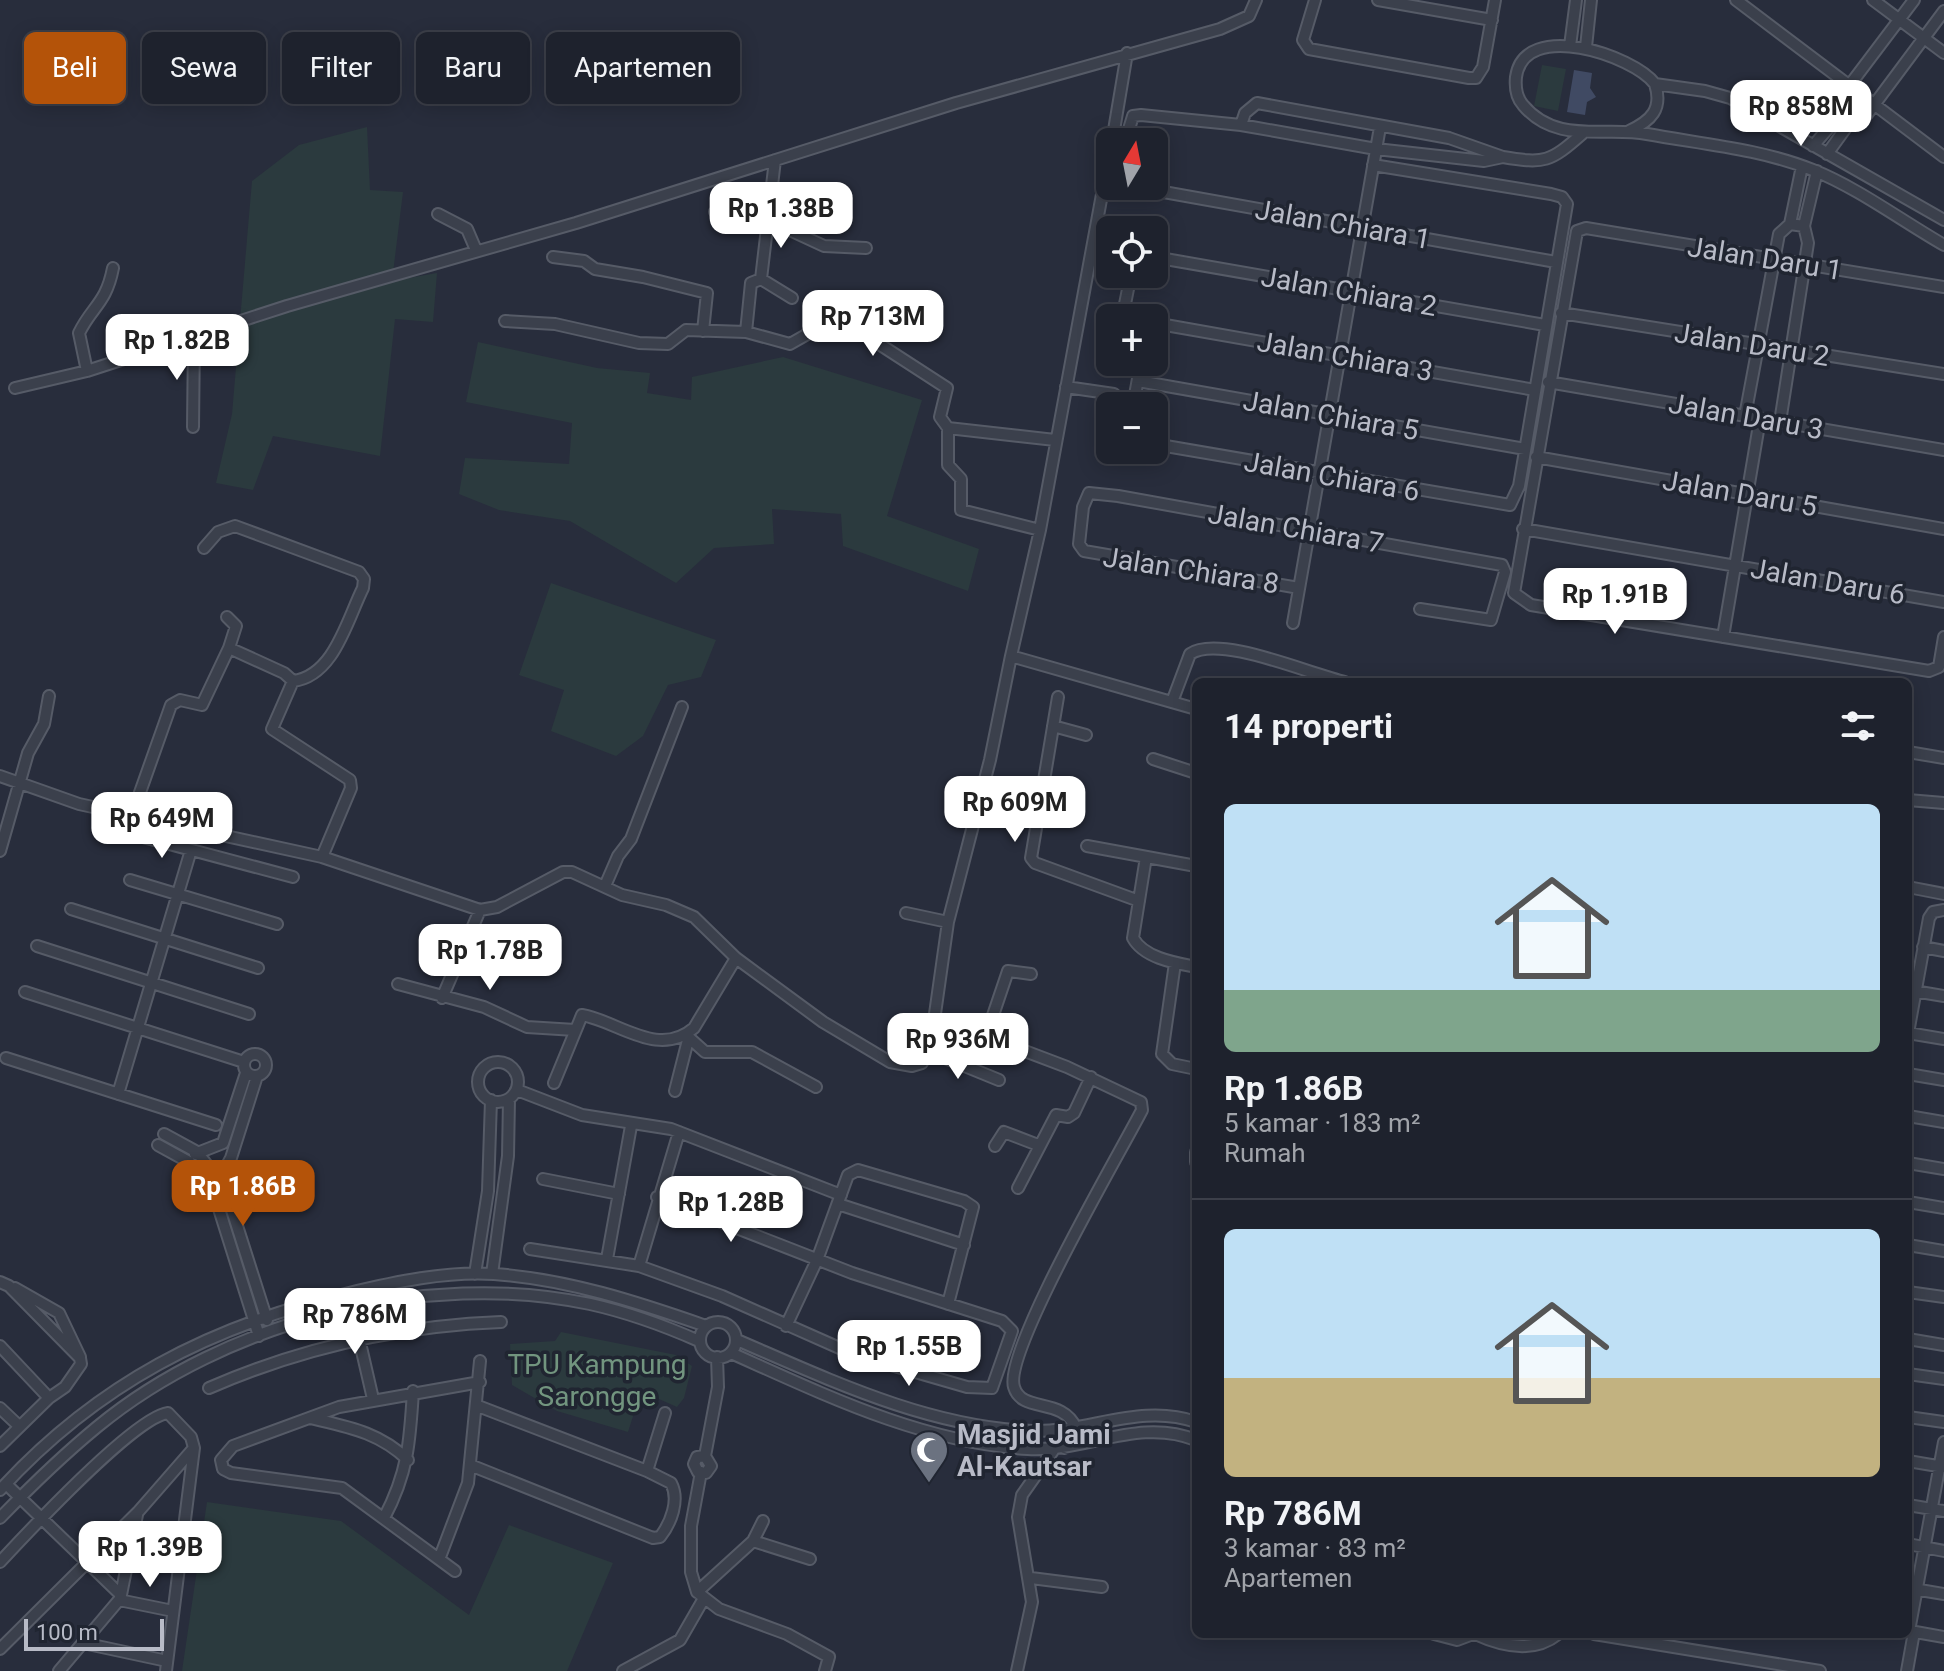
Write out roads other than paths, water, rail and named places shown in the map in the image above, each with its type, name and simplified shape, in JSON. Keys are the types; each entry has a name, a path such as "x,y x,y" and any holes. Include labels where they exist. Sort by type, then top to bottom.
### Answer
{"street":[{"path":"15,388 87,371 474,246 576,223 1127,53 1233,24 1249,16 1256,0"},
{"path":"1315,0 1304,45 1309,49 1476,78 1483,67 1495,0"},
{"path":"1378,0 1492,20"},
{"path":"1570,46 1576,0"},
{"path":"1586,47 1591,0"},
{"path":"1736,0 1944,157"},
{"path":"1873,0 1944,53"},
{"path":"1813,146 1837,118 1840,98 1914,0"},
{"path":"1827,154 1848,125 1865,117 1944,11"},
{"path":"1629,131 1647,123 1654,115 1658,93 1655,84 1638,68 1586,47 1570,46 1529,56 1517,71 1515,88 1520,103 1533,115 1555,127 1582,134 1629,131 1749,152 1802,166 1817,171 1944,245"},
{"path":"1114,128 1127,53"},
{"path":"1655,84 1730,98 1944,220"},
{"path":"1241,125 1245,113 1257,103 1464,142 1503,157 1544,162 1556,157 1582,134"},
{"path":"1129,128 1133,116 1241,125 1376,149 1484,161 1503,157"},
{"path":"1837,118 1848,125"},
{"path":"1293,623 1380,127"},
{"path":"1459,157 1464,153 1464,142"},
{"path":"761,279 775,160"},
{"path":"1373,165 1562,197 1567,204 1525,449"},
{"path":"1745,416 1779,234 1790,224 1802,166"},
{"path":"1780,422 1808,243 1804,226 1817,171"},
{"name":"Jalan Chiara 1","path":"1168,193 1556,262"},
{"path":"0,776 79,804 322,857 480,910 497,907 563,872 572,872 622,895 694,917 736,958 823,1022 890,1062 912,1066 922,1063 928,1051 935,1017 948,922 990,760 1040,530 1101,200"},
{"path":"715,212 768,219 824,246 866,248"},
{"path":"438,214 467,229 474,246"},
{"path":"1790,224 1804,226"},
{"name":"Jalan Daru 1","path":"1561,313 1576,235 1586,228 1944,287"},
{"path":"553,257 584,261 595,269 707,293 703,331"},
{"name":"Jalan Chiara 2","path":"1168,259 1545,325"},
{"path":"87,371 79,343 82,327 97,310 110,286 113,268"},
{"path":"761,279 792,298"},
{"path":"746,332 748,293 751,283 761,279"},
{"path":"1561,313 1514,580 1514,593 1518,599 1531,605 1911,669 1935,670 1939,667 1944,637"},
{"name":"Jalan Daru 2","path":"1561,313 1944,374"},
{"path":"505,321 555,324 594,335 654,344 668,344 686,330 746,332 790,344 827,323 842,320 947,388 940,417 948,428 948,465 961,479 961,510 1040,530"},
{"name":"Jalan Chiara 3","path":"1168,325 1535,390"},
{"path":"193,427 194,337"},
{"path":"1136,392 1139,376"},
{"name":"Jalan Chiara 5","path":"1138,381 1525,449"},
{"name":"Jalan Daru 3","path":"1548,382 1944,450"},
{"path":"1066,387 1100,392"},
{"path":"1723,637 1760,419"},
{"path":"948,428 1055,440"},
{"name":"Jalan Chiara 6","path":"1168,447 1510,505 1519,486 1525,449"},
{"name":"Jalan Daru 5","path":"1536,457 1944,529"},
{"name":"Jalan Chiara 7","path":"1084,551 1079,544 1083,507 1089,493 1502,565 1505,572 1491,620 1420,609"},
{"path":"204,548 218,532 241,527 359,572 364,579 363,588 322,669 305,680 293,681 284,673 229,648"},
{"name":"Jalan Daru 6","path":"1523,529 1944,602"},
{"name":"Jalan Chiara 8","path":"1084,551 1299,588"},
{"path":"132,815 171,705 180,700 202,705 236,626 227,617"},
{"path":"1172,702 1190,654 1207,647 1231,649 1303,677"},
{"path":"1011,656 1192,708"},
{"path":"293,681 272,729 350,780 351,788 322,857"},
{"path":"0,851 32,742 44,724 49,696"},
{"path":"1058,697 1031,858 1035,863 1139,901"},
{"path":"605,886 618,856 631,839 682,707"},
{"path":"1053,726 1086,735"},
{"path":"1912,753 1944,758"},
{"path":"1153,759 1192,772"},
{"path":"1912,800 1944,803"},
{"path":"143,837 293,877"},
{"path":"1087,846 1192,865"},
{"path":"118,1094 191,850"},
{"path":"1146,857 1133,938 1136,944 1175,963 1192,966"},
{"path":"130,880 277,924"},
{"path":"1912,888 1944,894"},
{"path":"71,909 258,968"},
{"path":"442,998 480,910"},
{"path":"1912,1005 1929,918 1933,912 1944,910"},
{"path":"906,913 948,922"},
{"path":"37,946 249,1014"},
{"path":"1923,947 1944,951"},
{"path":"675,1091 687,1037 736,958"},
{"path":"1175,963 1162,1054 1172,1064 1192,1068"},
{"path":"986,1036 1008,971 1031,974"},
{"path":"398,984 484,1007 527,1027 575,1030"},
{"path":"1914,991 1944,996"},
{"path":"25,992 138,1028 249,1070"},
{"path":"554,1083 580,1016 585,1014 641,1038 687,1037 715,1055 752,1052 816,1087"},
{"path":"935,1017 1091,1077 1141,1102 1142,1110 1043,1297 1013,1373 1015,1389 1025,1401 1060,1410 1076,1428"},
{"path":"1912,1035 1944,1039"},
{"path":"928,1051 999,1080"},
{"path":"6,1058 216,1125"},
{"path":"492,1274 503,1194 509,1099 517,1090 516,1071 506,1064 494,1063 483,1069 478,1081 482,1093 491,1100 509,1099"},
{"path":"189,1162 197,1152 223,1143 249,1070"},
{"path":"210,1186 220,1180 249,1070"},
{"path":"1912,1075 1944,1080"},
{"path":"1018,1188 1056,1115 1068,1117 1074,1113 1091,1077"},
{"path":"517,1090 582,1115 679,1132 839,1200 964,1245"},
{"path":"475,1274 488,1191 491,1100"},
{"path":"1912,1117 1944,1122"},
{"path":"607,1259 631,1126"},
{"path":"639,1266 657,1197 679,1132"},
{"path":"995,1146 1004,1132 1038,1145"},
{"path":"164,1134 197,1152 220,1180 271,1332"},
{"path":"158,1145 189,1162 210,1186 259,1336"},
{"path":"1912,1164 1944,1169"},
{"path":"786,1326 817,1260 848,1175 858,1170 964,1201 973,1207 948,1304"},
{"path":"543,1179 619,1194"},
{"path":"488,1191 503,1194"},
{"path":"530,1249 639,1266 722,1296 853,1354 967,1387 992,1388 1012,1331 1002,1321 817,1260 657,1197"},
{"path":"1912,1203 1944,1208"},
{"path":"1912,1246 1944,1251"},
{"path":"173,1611 120,1597 3,1487 60,1433 133,1377 189,1345 254,1319 387,1284 492,1274 594,1290 706,1326 724,1322 731,1326 737,1340 846,1387 922,1411 1030,1431 1076,1428 1142,1414 1192,1421"},
{"path":"525,1297 526,1278"},
{"path":"0,1446 79,1373 80,1358 59,1313 33,1295 4,1284"},
{"path":"4,1284 80,1358"},
{"path":"1912,1293 1944,1297"},
{"path":"0,1518 98,1426 200,1361 271,1332 395,1298 487,1294 590,1304 699,1341 706,1354 717,1357 731,1353 837,1400 920,1429 977,1442 1060,1448 1144,1429 1192,1439"},
{"path":"352,1308 373,1399"},
{"path":"209,1388 359,1337 419,1328 501,1322"},
{"path":"699,1341 706,1326"},
{"path":"731,1353 737,1340"},
{"path":"1912,1340 1944,1345"},
{"path":"0,1346 49,1398"},
{"path":"717,1357 718,1387 705,1456 711,1466 706,1473 701,1472 691,1526 691,1572 700,1596 719,1609 787,1634 829,1657 825,1671"},
{"path":"440,1557 468,1483 478,1406 480,1361"},
{"path":"1912,1375 1944,1379"},
{"path":"455,1571 440,1557 342,1488 223,1469 221,1457 233,1446 373,1399 480,1382"},
{"path":"384,1518 400,1488 408,1460 413,1391"},
{"path":"470,1465 653,1538 660,1537 666,1529 675,1491 671,1483 647,1471 478,1406"},
{"path":"0,1408 19,1426"},
{"path":"647,1471 665,1413"},
{"path":"0,1562 39,1519 125,1441 161,1414 172,1415 191,1437 194,1448 167,1666 83,1643"},
{"path":"309,1418 364,1430 391,1443 408,1460"},
{"path":"1912,1418 1944,1422"},
{"path":"1017,1671 1030,1621 1031,1578 1018,1517 1022,1495 1076,1428"},
{"path":"1944,1442 1939,1510 1912,1588 1944,1594"},
{"path":"0,1649 138,1512 194,1448"},
{"path":"1912,1462 1942,1466"},
{"path":"1912,1506 1939,1510"},
{"path":"59,1671 120,1597 138,1512"},
{"path":"623,1671 680,1640 700,1596 753,1541 763,1521"},
{"path":"753,1541 810,1559"},
{"path":"1912,1545 1944,1551"},
{"path":"1031,1578 1102,1587"},
{"path":"1912,1631 1944,1637"},
{"path":"1486,1638 1512,1647 1538,1644 1550,1638"},
{"path":"1615,1638 1763,1666 1820,1671"},
{"path":"1907,1671 1910,1638"}],"water":[{"path":"1574,70 1592,73 1590,88 1596,97 1587,102 1585,115 1567,112"}],"place":[{"name":"Masjid Jami Al-Kautsar","path":"929,1484"}],"park label":[{"name":"TPU Kampung Sarongge","path":"597,1380"}]}
